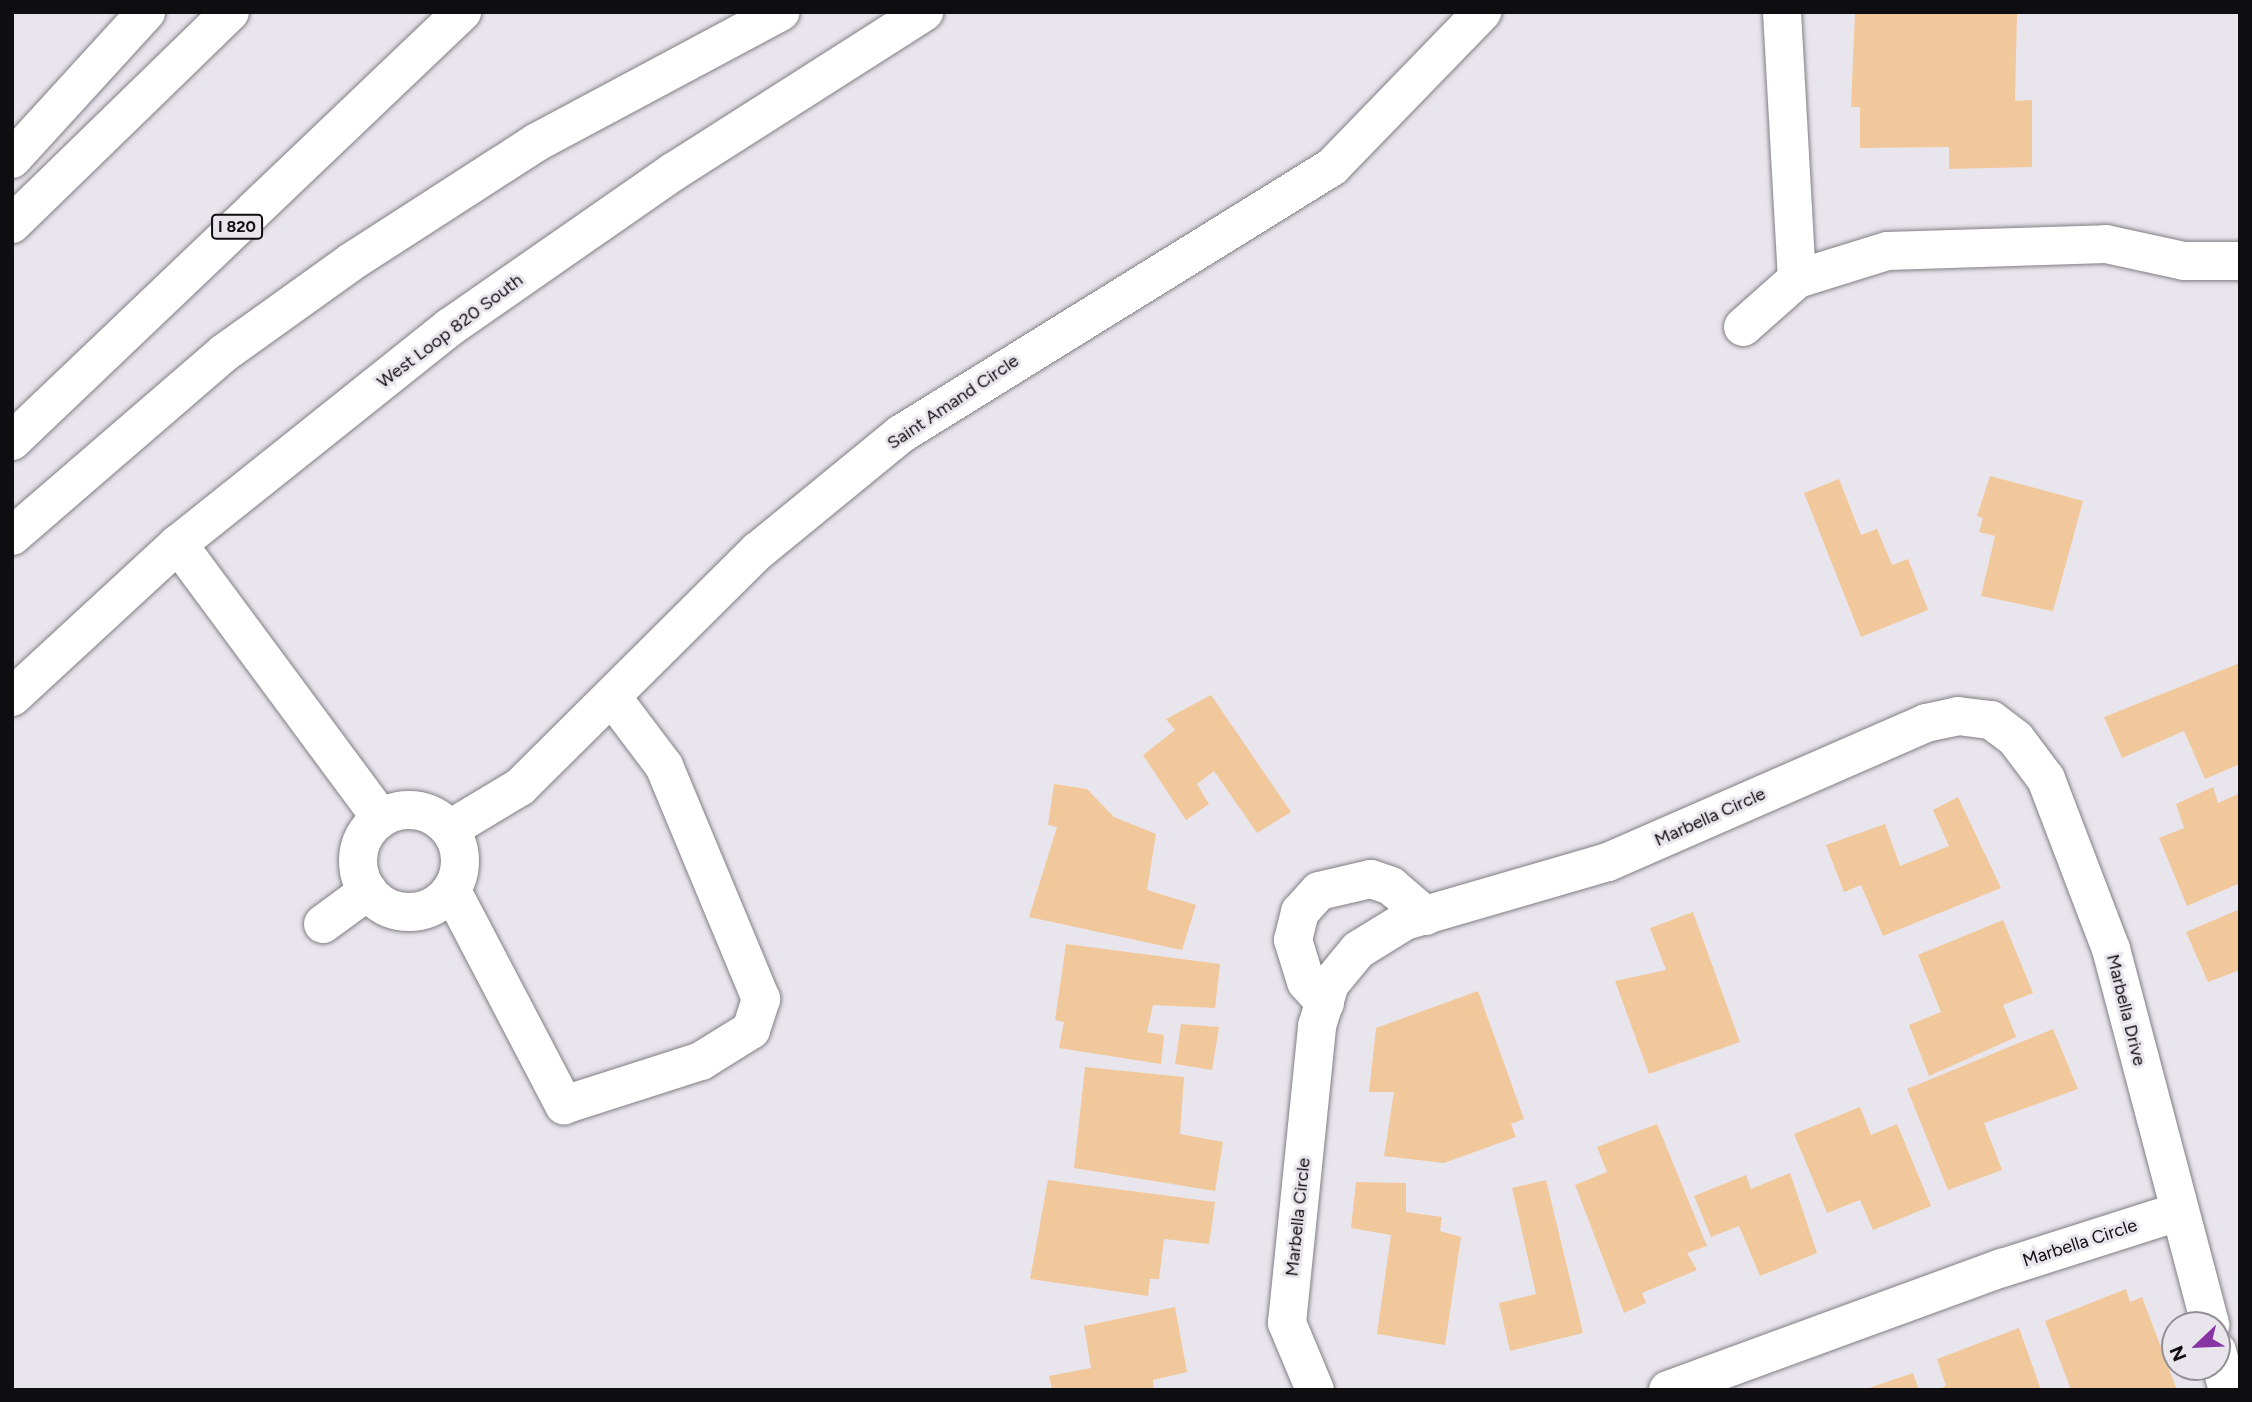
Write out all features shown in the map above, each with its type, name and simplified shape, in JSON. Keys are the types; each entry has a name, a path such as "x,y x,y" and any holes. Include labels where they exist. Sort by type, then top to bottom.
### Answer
{"main road":[{"path":"12,159 146,12"},
{"path":"12,224 230,12"},
{"name":"I 820","path":"12,441 462,12"},
{"path":"12,536 214,362 351,262 548,135 780,12"},
{"name":"West Loop 820 South","path":"12,697 178,544 450,327 673,172 924,12"},
{"name":"Saint Amand Circle","path":"450,830 520,787 758,551 901,435 1332,167 1482,12"},
{"path":"1782,12 1797,279"},
{"path":"1743,327 1797,279 1887,251 2106,244 2184,261 2240,261"},
{"path":"178,544 381,818"},
{"path":"452,891 564,1105 701,1061 751,1030 761,999 664,766 612,697"},
{"name":"Marbella Circle","path":"1311,1388 1287,1323 1325,1003 1330,984 1358,950 1426,916 1608,862 1926,723 1958,716 1991,720"},
{"name":"Marbella Drive","path":"1991,720 2016,739 2046,779 2111,949 2177,1212 2206,1311"},
{"path":"417,810 450,830 460,871 452,891 418,912 382,905 368,891 358,852 381,818 417,810"},
{"path":"1325,1003 1306,982 1293,940 1300,912 1319,891 1371,879 1391,886 1426,916"},
{"path":"323,924 368,891"},
{"name":"Marbella Circle","path":"1668,1390 2002,1268 2177,1212"}],"building":[{"path":"1855,12 2017,12 2015,101 2032,100 2032,167 1949,169 1949,147 1860,148 1860,107 1851,107"},
{"path":"1990,476 2083,501 2053,611 1981,596 1995,536 1979,532 1983,518 1977,516"},
{"path":"1839,479 1861,535 1877,529 1892,565 1908,559 1928,610 1861,637 1804,493"},
{"path":"2240,663 2240,764 2205,779 2184,731 2122,758 2104,717"},
{"path":"1211,695 1291,812 1257,833 1214,771 1197,784 1209,804 1186,820 1143,755 1175,730 1166,719"},
{"path":"1054,784 1087,789 1114,817 1156,834 1147,890 1196,905 1182,950 1029,917 1057,827 1048,825"},
{"path":"2213,787 2218,803 2240,793 2240,883 2187,906 2159,838 2184,828 2176,804"},
{"path":"1958,797 2001,888 1883,936 1861,885 1844,892 1826,845 1885,824 1900,866 1949,846 1933,810"},
{"path":"2240,909 2240,976 2237,971 2208,982 2186,932"},
{"path":"1693,912 1740,1042 1649,1074 1615,981 1666,970 1650,928"},
{"path":"2003,920 2033,993 2003,1005 2016,1037 1929,1076 1909,1025 1941,1012 1918,955"},
{"path":"1066,944 1220,964 1215,1008 1153,1005 1147,1032 1164,1035 1161,1064 1059,1048 1064,1022 1055,1020"},
{"path":"1478,991 1524,1119 1511,1124 1516,1137 1444,1163 1384,1156 1394,1092 1369,1092 1376,1028"},
{"path":"1181,1024 1219,1027 1212,1070 1175,1064"},
{"path":"2053,1029 2078,1089 1984,1123 2002,1170 1948,1190 1907,1089"},
{"path":"1085,1067 1184,1077 1180,1134 1223,1142 1215,1191 1074,1168"},
{"path":"1860,1107 1871,1135 1897,1124 1931,1206 1873,1230 1860,1200 1827,1213 1794,1134"},
{"path":"1657,1124 1707,1246 1687,1253 1697,1270 1642,1293 1646,1303 1624,1313 1575,1185 1607,1172 1597,1147"},
{"path":"1790,1173 1817,1253 1760,1276 1739,1226 1711,1237 1694,1196 1746,1175 1751,1189"},
{"path":"1048,1180 1215,1202 1209,1244 1164,1239 1159,1279 1150,1279 1148,1296 1030,1279"},
{"path":"1546,1180 1583,1333 1510,1351 1499,1303 1536,1294 1512,1188"},
{"path":"1356,1182 1406,1183 1406,1212 1442,1217 1440,1231 1461,1237 1445,1345 1377,1334 1391,1235 1351,1228"},
{"path":"2126,1289 2130,1302 2142,1297 2161,1347 2161,1381 2174,1381 2177,1390 2071,1390 2045,1321"},
{"path":"1175,1307 1187,1372 1153,1380 1154,1390 1052,1390 1049,1376 1091,1368 1084,1326"},
{"path":"2019,1328 2041,1390 1936,1390 1946,1386 1937,1359"},
{"path":"1913,1373 1919,1390 1866,1390 1866,1389"}]}
